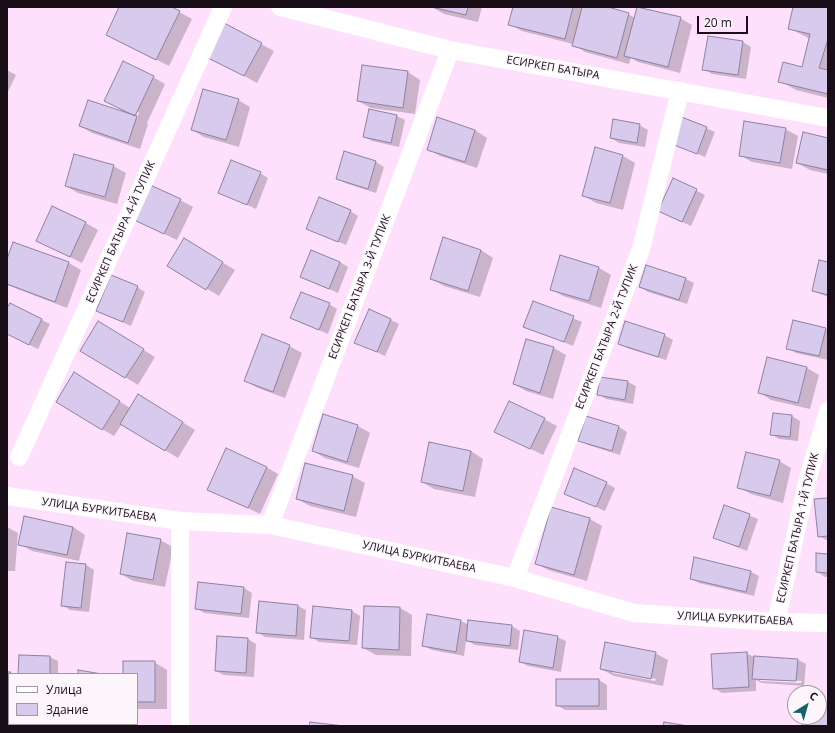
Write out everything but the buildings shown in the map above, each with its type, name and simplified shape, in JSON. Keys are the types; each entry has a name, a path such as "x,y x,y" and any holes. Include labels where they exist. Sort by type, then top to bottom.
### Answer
{"street":[{"name":"ЕСИРКЕП БАТЫРА 4-Й ТУПИК","path":"19,457 223,7"},
{"name":"ЕСИРКЕП БАТЫРА","path":"280,7 450,50 828,118"},
{"name":"ЕСИРКЕП БАТЫРА 3-Й ТУПИК","path":"270,525 450,50"},
{"name":"ЕСИРКЕП БАТЫРА 2-Й ТУПИК","path":"515,578 641,249 680,91"},
{"name":"ЕСИРКЕП БАТЫРА 1-Й ТУПИК","path":"776,622 808,478 828,411"},
{"name":"УЛИЦА БУРКИТБАЕВА","path":"7,496 180,522 270,525 515,578 634,613 776,622 828,623"},
{"path":"180,522 180,726"}]}
